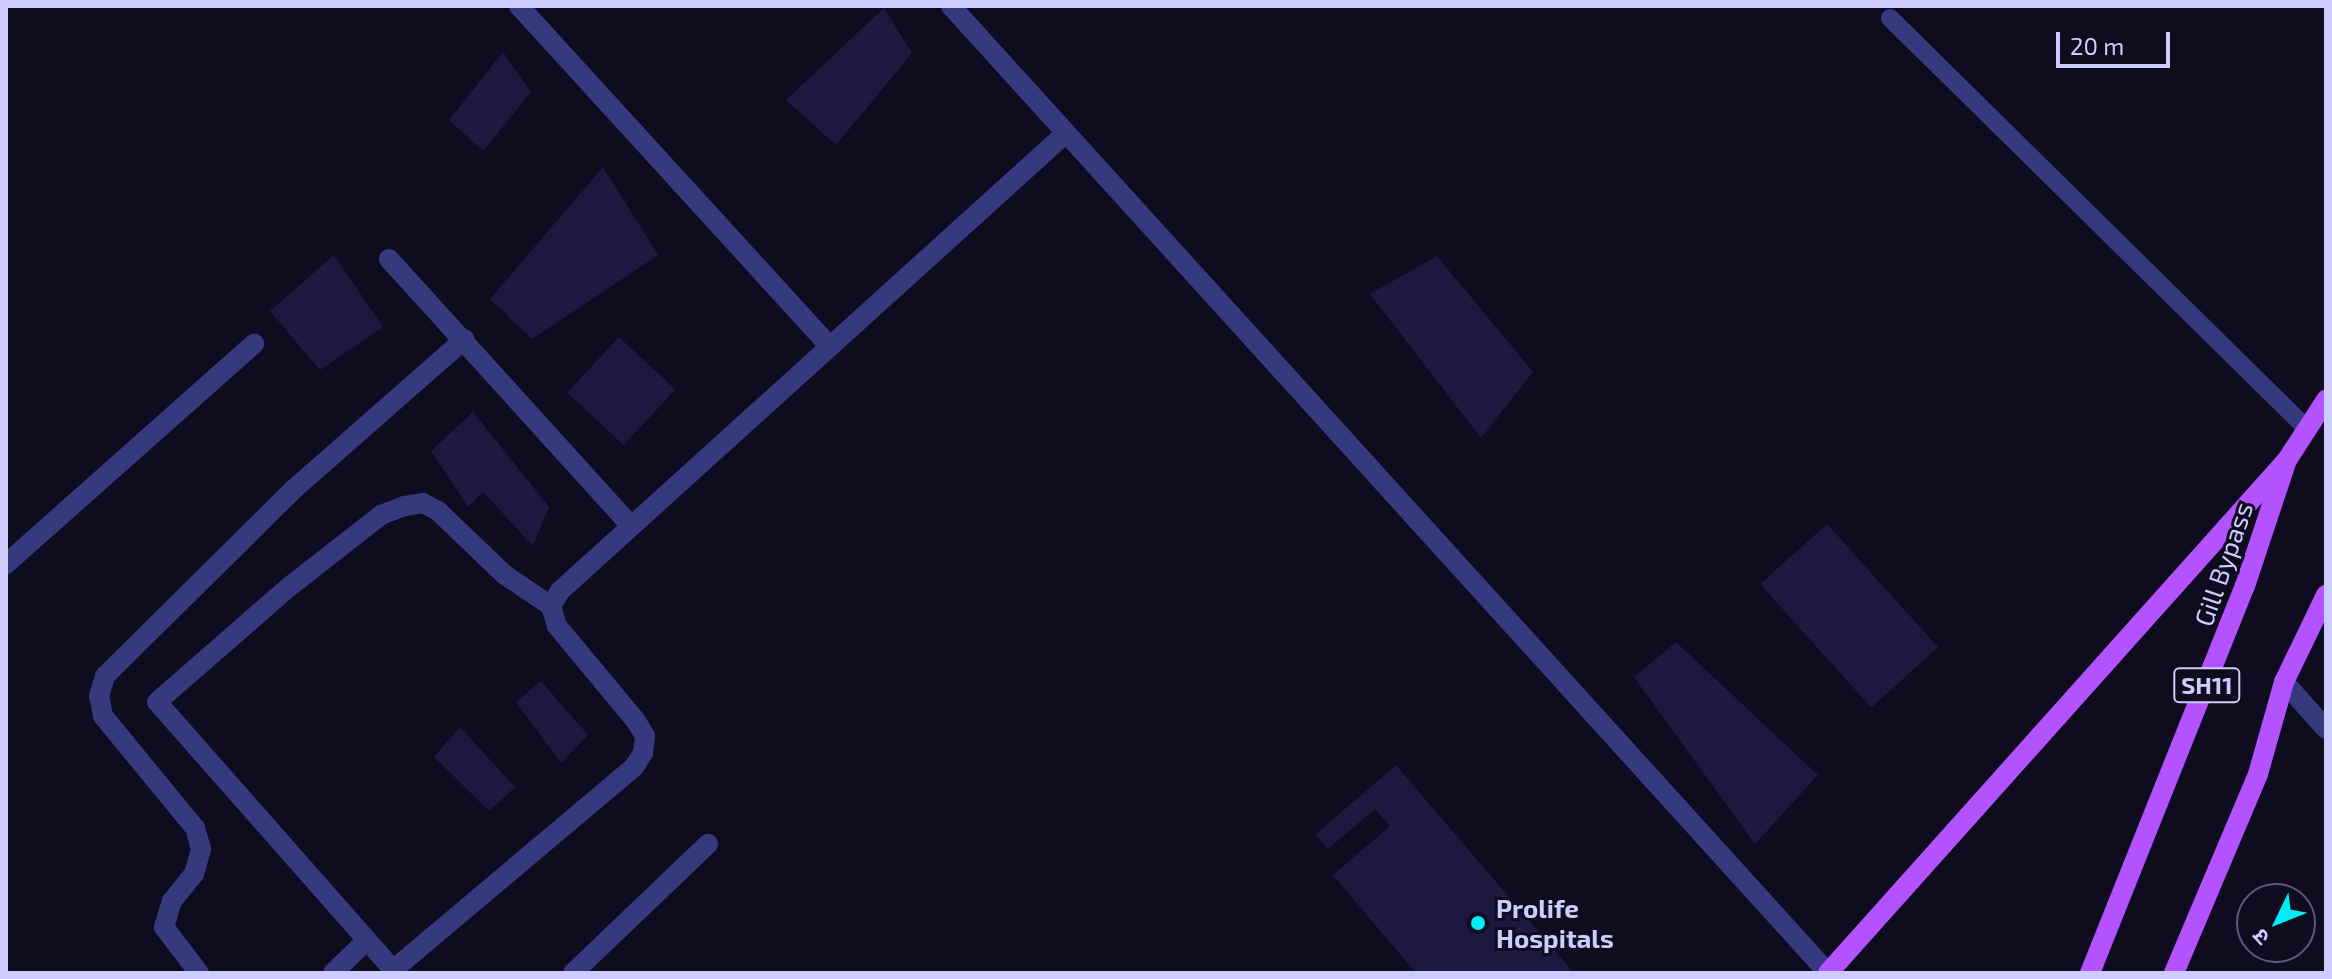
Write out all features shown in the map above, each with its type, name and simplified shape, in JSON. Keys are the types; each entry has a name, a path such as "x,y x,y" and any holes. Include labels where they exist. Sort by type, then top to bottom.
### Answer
{"main road":[{"name":"Gill Bypass","path":"2090,973 2245,586 2287,460 2326,400"},
{"path":"1828,973 2287,460"},
{"name":"SH11","path":"2174,973 2258,774 2284,682 2326,595"}],"street":[{"path":"519,6 829,346"},
{"path":"951,6 1828,973"},
{"path":"551,606 631,526 1066,133"},
{"path":"389,259 465,339 631,526"},
{"path":"199,973 164,927 172,901 194,874 201,849 195,828 103,716 99,696 105,676 294,489 465,339"},
{"path":"6,564 254,344"},
{"path":"423,503 438,511 505,575 551,606 557,626 636,721 645,736 643,753 634,767 395,972 157,702 289,587 381,515 405,506 423,503"},
{"path":"2284,682 2326,729"},
{"path":"573,973 708,844"},
{"path":"333,973 367,940"}],"lane":[{"path":"1890,18 2307,429"}],"building":[{"path":"884,8 912,53 836,145 786,100"},
{"path":"503,52 531,92 483,151 449,120"},
{"path":"603,167 658,255 532,339 490,299"},
{"path":"334,255 383,327 320,370 270,311"},
{"path":"1437,256 1533,372 1481,438 1370,294"},
{"path":"619,337 675,390 623,445 567,393"},
{"path":"473,412 549,507 533,546 483,492 468,507 431,451"},
{"path":"1827,524 1938,647 1871,708 1760,584"},
{"path":"1676,642 1818,775 1755,844 1634,677"},
{"path":"541,681 588,735 561,763 516,702"},
{"path":"460,727 515,787 489,811 434,757"},
{"path":"1396,765 1574,973 1416,973 1333,875 1390,826 1375,809 1328,849 1315,835"}],"place":[{"name":"Prolife Hospitals","path":"1478,923"}]}
